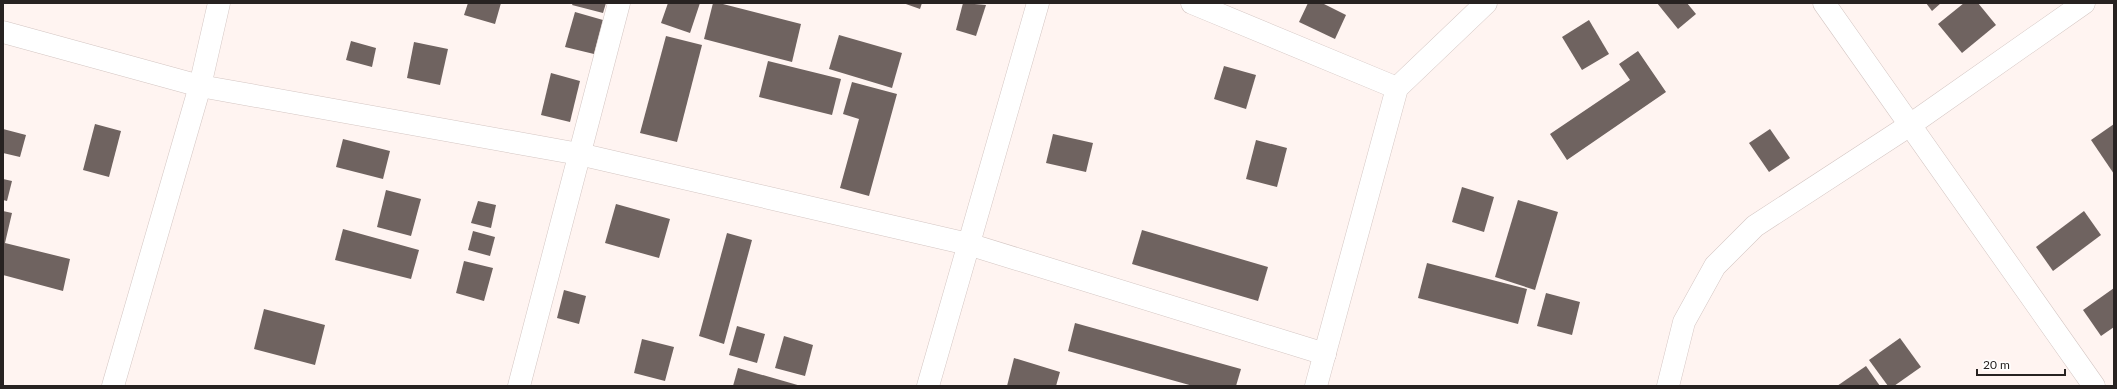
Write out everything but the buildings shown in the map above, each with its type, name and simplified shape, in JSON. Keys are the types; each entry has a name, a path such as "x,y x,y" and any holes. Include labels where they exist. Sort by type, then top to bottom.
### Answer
{"street":[{"path":"113,386 200,86 219,3"},
{"path":"519,386 619,3"},
{"path":"928,386 1038,3"},
{"path":"1192,3 1397,88"},
{"path":"1316,386 1397,88 1486,3"},
{"path":"1824,3 2094,386"},
{"path":"1668,386 1684,322 1715,266 1755,226 1910,125 2084,3"},
{"path":"3,32 200,86 579,154 968,244 1325,354"}]}
